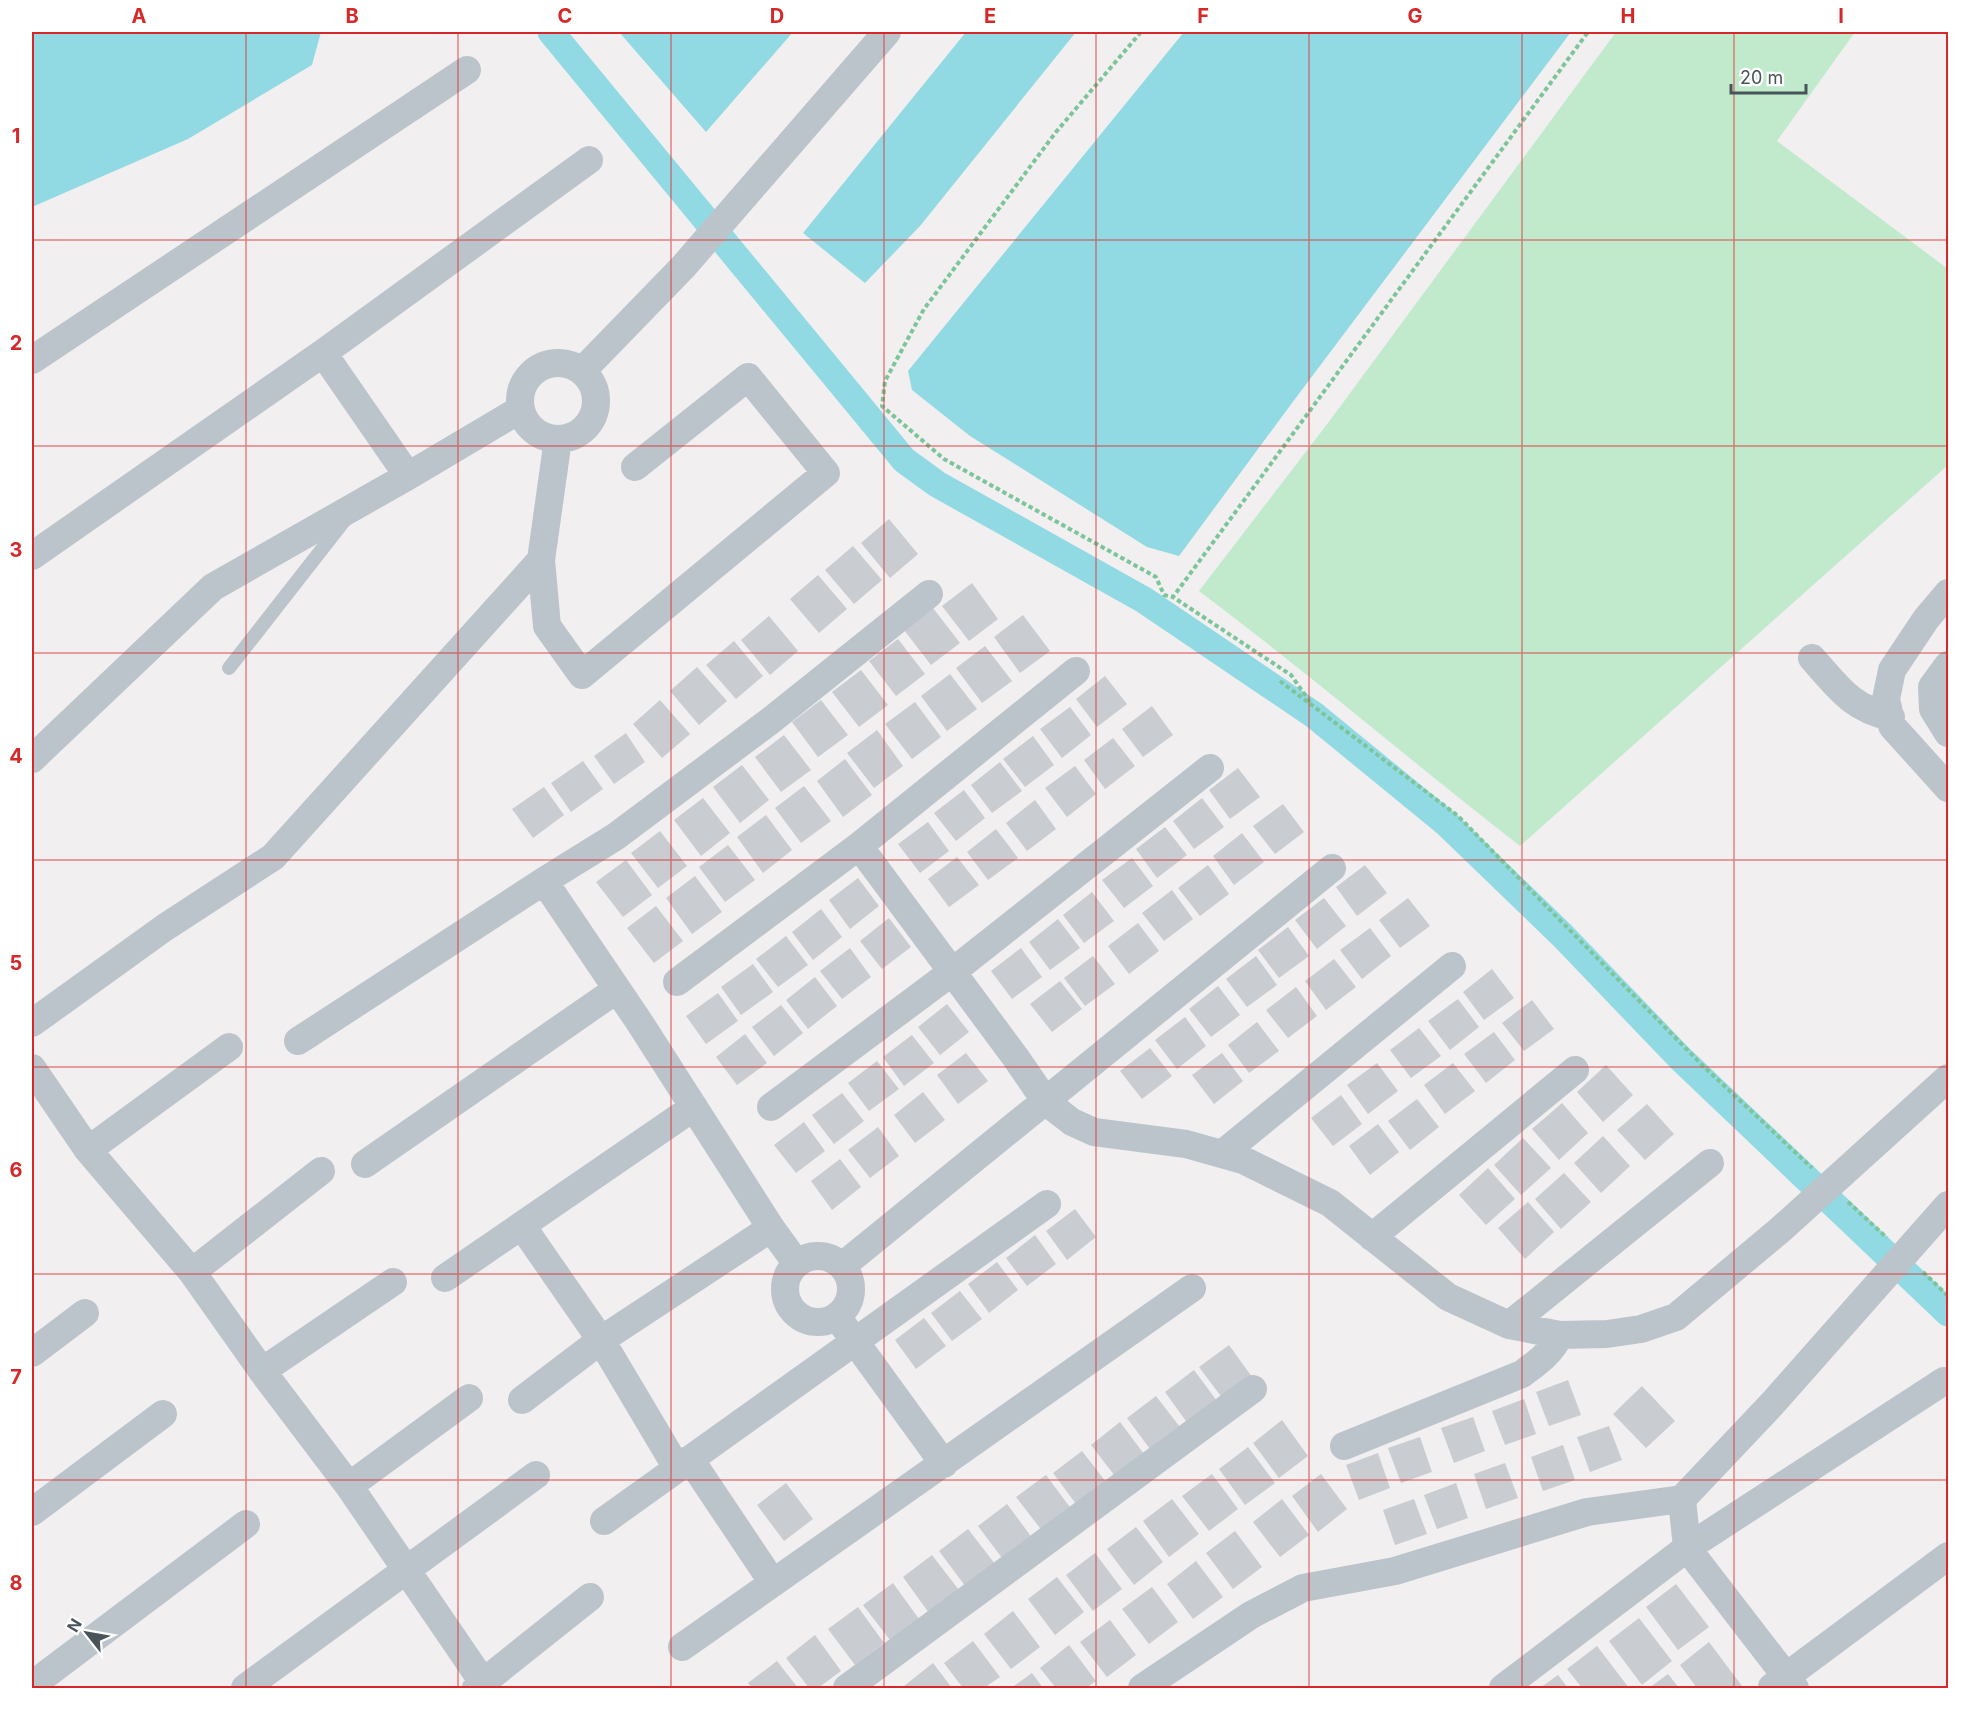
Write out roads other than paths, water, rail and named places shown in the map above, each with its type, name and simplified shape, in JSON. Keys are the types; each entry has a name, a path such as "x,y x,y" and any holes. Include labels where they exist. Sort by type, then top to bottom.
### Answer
{"street":[{"path":"582,371 683,267 887,32"},
{"path":"32,360 467,69"},
{"path":"32,556 323,352 590,160"},
{"path":"323,352 408,476"},
{"path":"565,363 582,371 593,386 596,398 595,411 590,422 582,432 570,438 545,437 534,431 526,421 521,409 520,397 524,385 531,375 552,364 565,363"},
{"path":"558,439 541,560 547,626 582,675 826,473 748,377 635,467"},
{"path":"32,759 213,587 521,409"},
{"path":"32,1023 164,928 273,857 541,560"},
{"path":"1948,593 1892,670 1886,699 1893,726 1948,788"},
{"path":"298,1041 625,830 770,721 929,594"},
{"path":"1912,640 1948,664 1932,687 1933,710 1948,733"},
{"path":"1812,658 1847,697 1873,713 1891,717"},
{"path":"677,982 859,846 1076,672"},
{"path":"771,1107 952,972 1210,768"},
{"path":"859,846 1046,1102 1072,1122 1094,1132 1186,1144 1243,1160 1330,1203 1448,1297 1509,1325 1560,1335 1607,1334 1641,1329 1676,1317 1780,1230 1948,1078"},
{"path":"842,1266 1332,868"},
{"path":"544,881 638,1020 771,1228 797,1264"},
{"path":"1222,1154 1452,966"},
{"path":"365,1164 616,990"},
{"path":"88,1150 229,1047"},
{"path":"32,1068 88,1150 192,1272 348,1486 482,1687 590,1597"},
{"path":"1372,1237 1575,1070"},
{"path":"445,1278 694,1107"},
{"path":"1509,1325 1710,1163"},
{"path":"192,1272 321,1171"},
{"path":"604,1521 1047,1204"},
{"path":"1142,1689 1251,1615 1303,1588 1395,1571 1587,1512 1682,1499 1772,1404 1941,1214"},
{"path":"522,1226 683,1463 773,1583"},
{"path":"522,1400 601,1340 771,1228"},
{"path":"826,1257 842,1266 851,1283 849,1302 837,1317 819,1323 801,1319 788,1305 784,1286 797,1264 807,1258 826,1257"},
{"path":"262,1371 393,1282"},
{"path":"682,1647 1192,1288"},
{"path":"32,1353 85,1313"},
{"path":"837,1317 944,1464"},
{"path":"1344,1446 1522,1374 1544,1358 1554,1347 1560,1335"},
{"path":"1503,1689 1687,1548 1944,1381"},
{"path":"848,1689 1253,1389"},
{"path":"348,1486 469,1398"},
{"path":"32,1512 163,1414"},
{"path":"245,1689 536,1475"},
{"path":"1682,1499 1687,1548 1784,1685 1948,1556"},
{"path":"32,1685 246,1524"}],"lane":[{"path":"229,668 356,506"}],"water":[{"path":"32,32 321,32 312,65 188,139 32,207"},
{"path":"619,32 793,32 706,132"},
{"path":"966,32 1076,32 920,226 865,283 803,233"},
{"path":"1184,32 1571,32 1179,556 1147,547 970,436 912,390 908,371"}],"waterway":[{"path":"551,32 904,460 937,484 1144,600 1314,715 1446,823 1563,936 1680,1058 1948,1313"}]}
